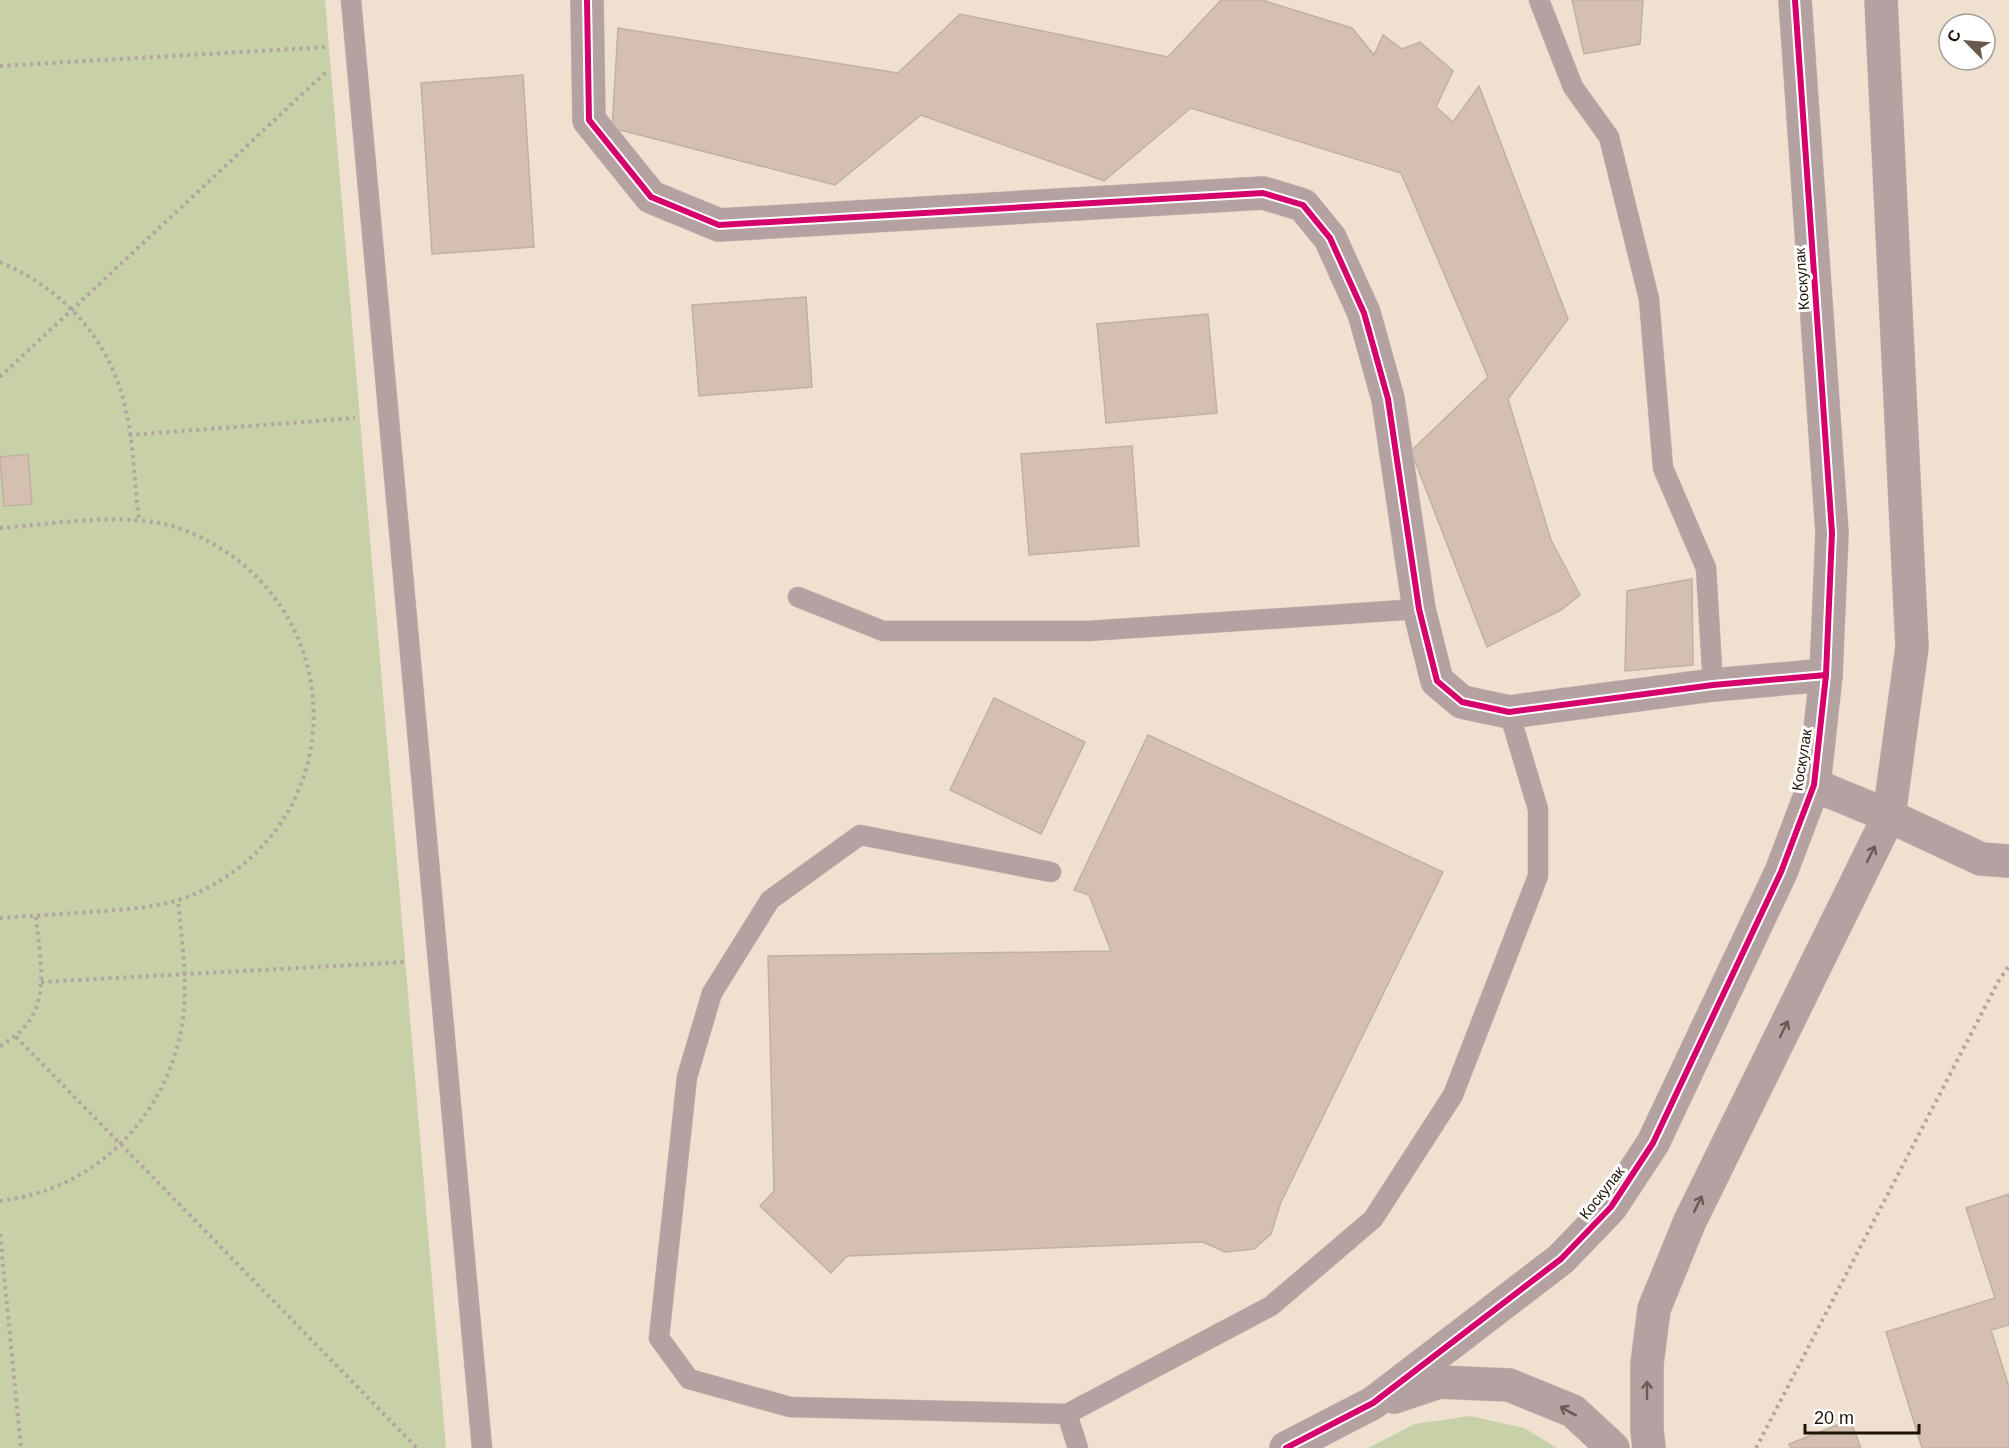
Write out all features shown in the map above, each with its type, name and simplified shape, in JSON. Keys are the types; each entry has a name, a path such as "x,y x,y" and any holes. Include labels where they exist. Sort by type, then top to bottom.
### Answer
{"street":[{"path":"587,0 589,120 651,197 719,225 1263,193 1303,205 1330,237 1367,324 1388,399 1419,609 1437,681 1462,702 1509,712 1713,685 1826,675"},
{"name":"Коскулак","path":"1373,1403 1561,1259 1611,1207 1653,1143 1781,872 1814,784 1826,675 1832,533 1795,0"},
{"path":"1649,1448 1647,1364 1654,1309 1690,1221 1889,816 1912,647 1881,0"},
{"path":"1814,784 1889,816 1981,860 2009,861"},
{"path":"1286,1448 1373,1403 1439,1382 1509,1385 1573,1411 1613,1448"},
{"path":"1317,1448 1323,1439 1373,1403"}],"lane":[{"path":"351,0 482,1448"},
{"path":"1539,0 1573,87 1609,137 1650,298 1663,468 1706,568 1713,685"},
{"path":"798,597 883,631 1088,631 1419,609"},
{"path":"1051,873 860,836 770,900 712,993 687,1077 658,1338 689,1379 790,1407 1067,1413 1270,1306 1372,1220 1454,1095 1538,876 1538,809 1509,712"},
{"path":"1067,1413 1078,1448"}],"path":[{"path":"0,66 355,46"},
{"path":"0,377 355,46"},
{"path":"0,262 30,276 57,294 99,343 114,372 124,403 139,521"},
{"path":"129,435 355,418"},
{"path":"0,528 116,520 139,521 182,530 213,543 241,561 265,585 285,611 300,641 310,674 314,707 313,740 305,773 292,804 274,833 251,857 225,878 195,894 164,904 130,909 0,918"},
{"path":"0,1201 57,1186 87,1171 136,1128 155,1101 169,1071 179,1040 182,1018 183,974 178,899"},
{"path":"0,1046 16,1037 30,1022 39,1003 41,982 36,916"},
{"path":"41,982 407,962"},
{"path":"1756,1448 1992,993 2009,966"},
{"path":"16,1037 417,1448"},
{"path":"0,1234 21,1448"}],"green space":[{"path":"0,0 325,0 446,1448 0,1448"},
{"path":"1470,1416 1524,1428 1557,1448 1368,1448 1415,1424"}],"building":[{"path":"1221,0 1262,0 1352,28 1374,55 1383,35 1402,49 1420,42 1453,71 1436,107 1453,122 1479,86 1568,319 1508,399 1551,540 1580,595 1561,610 1487,647 1411,451 1488,377 1401,173 1191,108 1104,181 921,115 835,185 612,128 618,28 898,73 960,14 1168,57"},
{"path":"1572,0 1643,0 1640,44 1584,54"},
{"path":"523,75 534,247 432,254 421,83"},
{"path":"806,297 812,387 699,396 692,305"},
{"path":"1208,314 1217,413 1106,423 1097,324"},
{"path":"1132,446 1139,546 1029,555 1021,454"},
{"path":"28,454 32,504 4,506 0,457"},
{"path":"1692,579 1693,665 1625,671 1627,591"},
{"path":"994,698 1085,742 1041,834 950,790"},
{"path":"1148,735 1443,872 1281,1202 1271,1234 1254,1249 1225,1252 1203,1242 847,1256 831,1273 760,1206 774,1191 768,956 1111,951 1089,895 1074,890"},
{"path":"2009,1194 2009,1325 1991,1330 2009,1387 2009,1448 1922,1448 1886,1332 1995,1298 1966,1208"},
{"path":"1850,1420 1861,1448 1791,1448 1789,1444"}],"cycle path":[{"path":"587,0 589,120 651,197 719,225 1263,193 1303,205 1330,238 1364,313 1388,399 1419,609 1437,681 1462,702 1509,712 1713,685 1826,675"},
{"path":"1286,1448 1373,1403 1561,1259 1611,1207 1653,1143 1781,872 1814,785 1826,675 1832,533 1795,0"}]}
